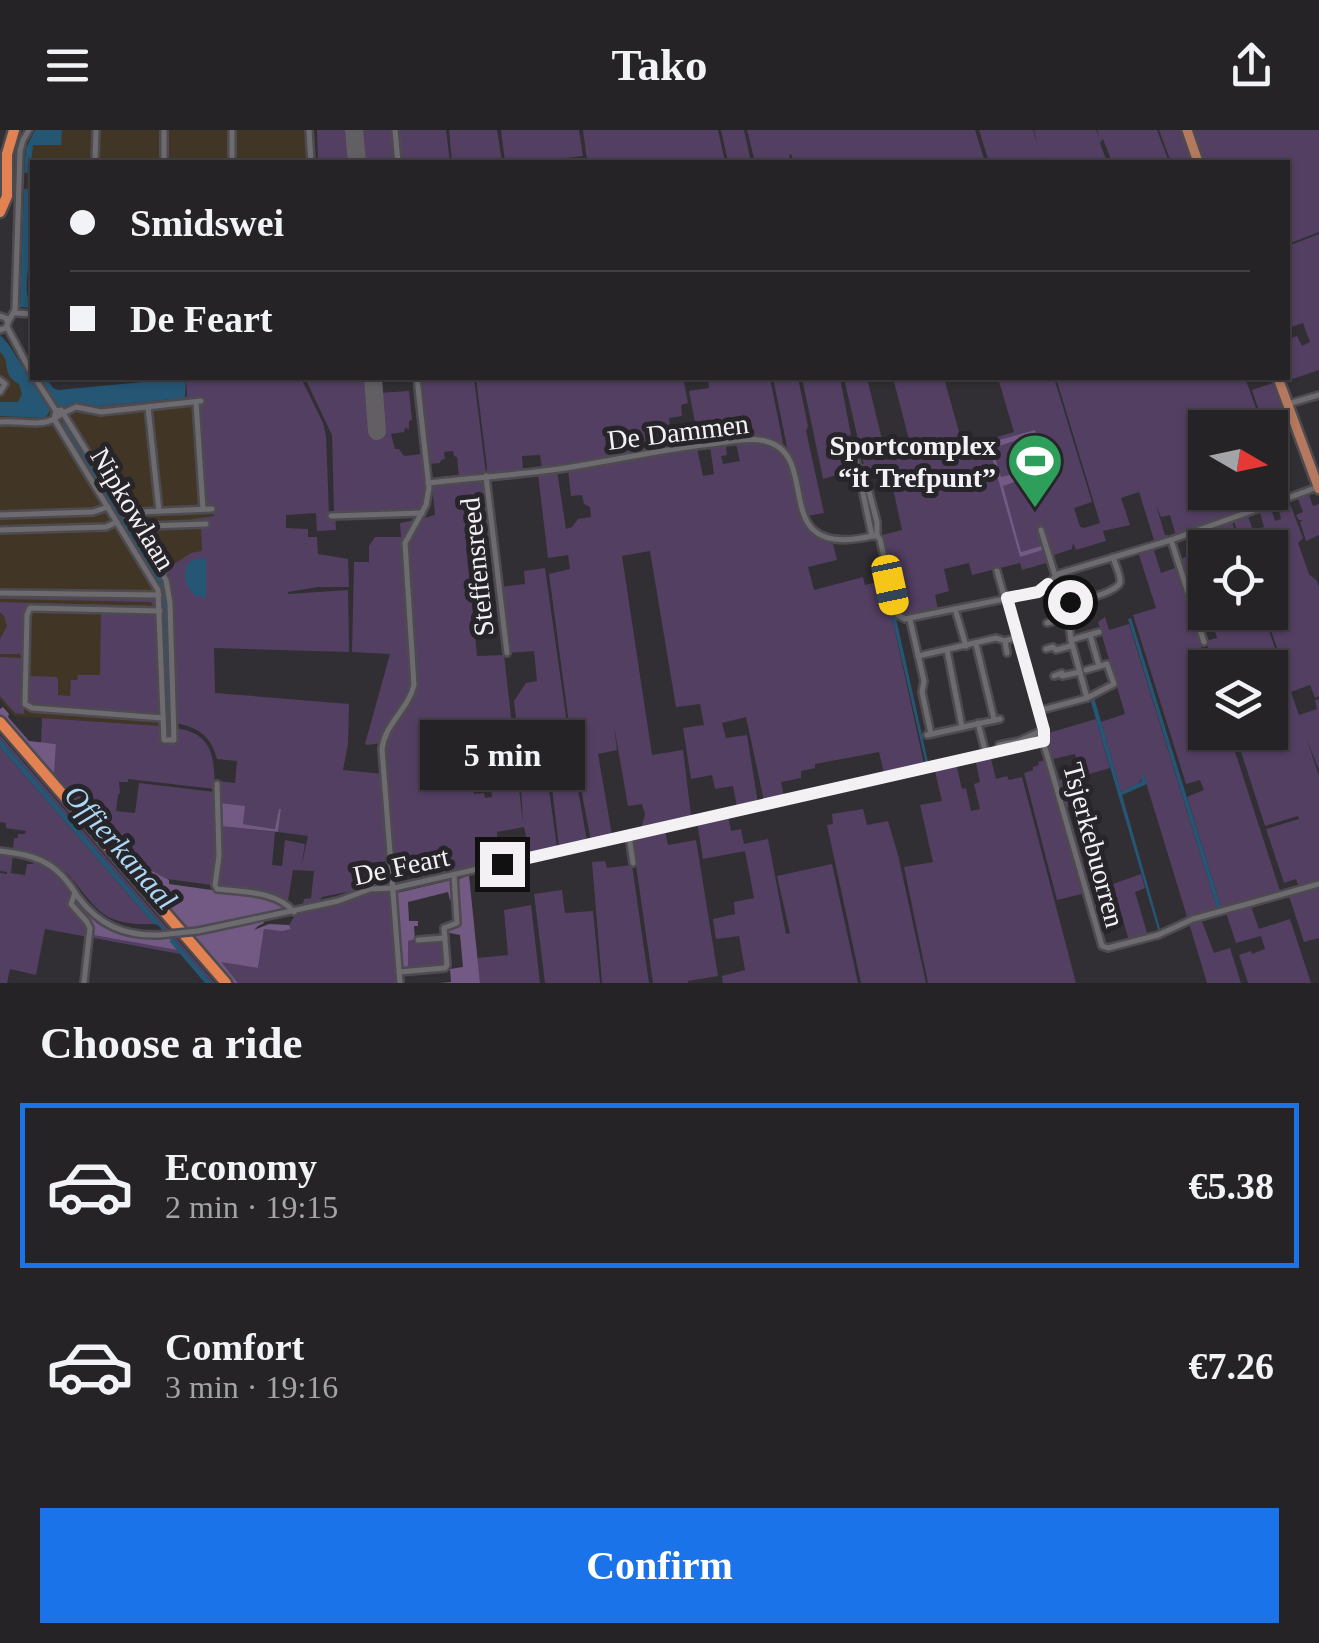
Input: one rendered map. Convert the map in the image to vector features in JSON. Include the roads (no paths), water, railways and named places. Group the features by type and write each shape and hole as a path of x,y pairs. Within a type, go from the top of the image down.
{"highway":[{"path":"0,212 7,196 7,154 14,130"},
{"path":"0,179 0,203"},
{"path":"0,722 222,983"},
{"path":"0,730 222,983"}],"main road":[{"path":"1186,130 1197,160"},
{"path":"1279,380 1319,488"}],"street":[{"path":"3,323 14,311 20,147 29,130"},
{"path":"96,130 96,160"},
{"path":"164,130 164,160"},
{"path":"232,130 232,160"},
{"path":"309,130 311,160"},
{"path":"395,130 398,160"},
{"path":"14,311 30,314"},
{"name":"Nipkowlaan","path":"3,323 30,369"},
{"path":"0,380 4,384 0,392"},
{"name":"Nipkowlaan","path":"37,380 136,531 168,588 174,740 164,740 160,596 156,584 108,507 58,414"},
{"path":"400,983 382,749 384,736 411,698 414,685 405,543 428,498 418,380"},
{"path":"1288,404 1319,395"},
{"path":"0,422 41,424 76,407 102,412 198,402 203,509"},
{"path":"148,407 158,511"},
{"name":"De Dammen","path":"428,482 758,440 774,444 788,456 803,512 819,534 844,542 875,536"},
{"path":"854,456 875,536 881,541 897,612 909,619 1038,592 1055,575 1171,540 1319,488"},
{"path":"863,470 874,512 875,536"},
{"name":"Steffensreed","path":"486,476 507,653"},
{"path":"0,515 93,512 108,507"},
{"path":"126,516 134,512 212,509"},
{"path":"331,516 422,513"},
{"name":"Nipkowlaan","path":"118,521 126,516"},
{"path":"0,530 106,527 118,521"},
{"path":"136,531 149,526 206,524"},
{"path":"1042,530 1055,575"},
{"path":"1171,540 1204,642"},
{"path":"1048,584 1066,601 1074,602 1113,591 1120,583 1114,558"},
{"name":"Tsjerkebuorren","path":"997,570 1104,947 1319,884"},
{"path":"0,593 160,596"},
{"path":"1066,601 1071,643 1083,671 1087,698"},
{"path":"160,611 30,608 25,704 32,708 163,718"},
{"path":"956,609 966,646"},
{"path":"1047,622 1068,618"},
{"path":"909,619 924,681 922,692 929,734 998,719 976,644"},
{"path":"1046,648 1056,650 1099,632"},
{"path":"1090,635 1099,666"},
{"path":"918,656 996,638 1005,641 1018,637"},
{"path":"1005,641 1007,652"},
{"path":"947,650 962,727"},
{"path":"1038,711 1087,698 1114,684 1109,665 1054,676"},
{"path":"978,723 986,754"},
{"path":"999,745 1044,730"},
{"name":"De Feart","path":"0,851 34,857 48,864 63,876 96,918 110,927 138,935 198,932 338,901 370,889 454,875 1044,741"},
{"path":"217,784 217,889 276,898 294,912"},
{"path":"628,836 633,863"},
{"path":"400,972 447,965 446,926 457,923 454,875"},
{"path":"76,893 71,904 90,928 84,983"},
{"path":"418,940 445,938"}],"water":[{"path":"35,130 62,130 61,145 33,145 30,173 24,173 26,148"},
{"path":"24,189 30,189 27,285 30,308 20,307"},
{"path":"0,335 50,411 45,418 0,416 0,402 18,402 22,394 0,352"},
{"path":"42,380 58,390 186,380 185,398 58,406"},
{"path":"65,421 164,584 168,600 170,736 166,735 161,590 60,424"},
{"path":"205,558 206,598 194,595 185,576 188,563"},
{"path":"884,564 928,762 951,759 882,776 884,772 924,764 925,760 880,565"},
{"path":"1131,618 1222,910 1217,908 1128,619"},
{"path":"1094,697 1121,792 1141,782 1143,773 1147,784 1122,795 1159,933 1090,699"},
{"path":"0,739 212,983 205,983 0,747"}],"place":[{"name":"Sportcomplex “it Trefpunt”","path":"1035,510"}],"water label":[{"name":"Offierkanaal","path":"121,847"}]}
